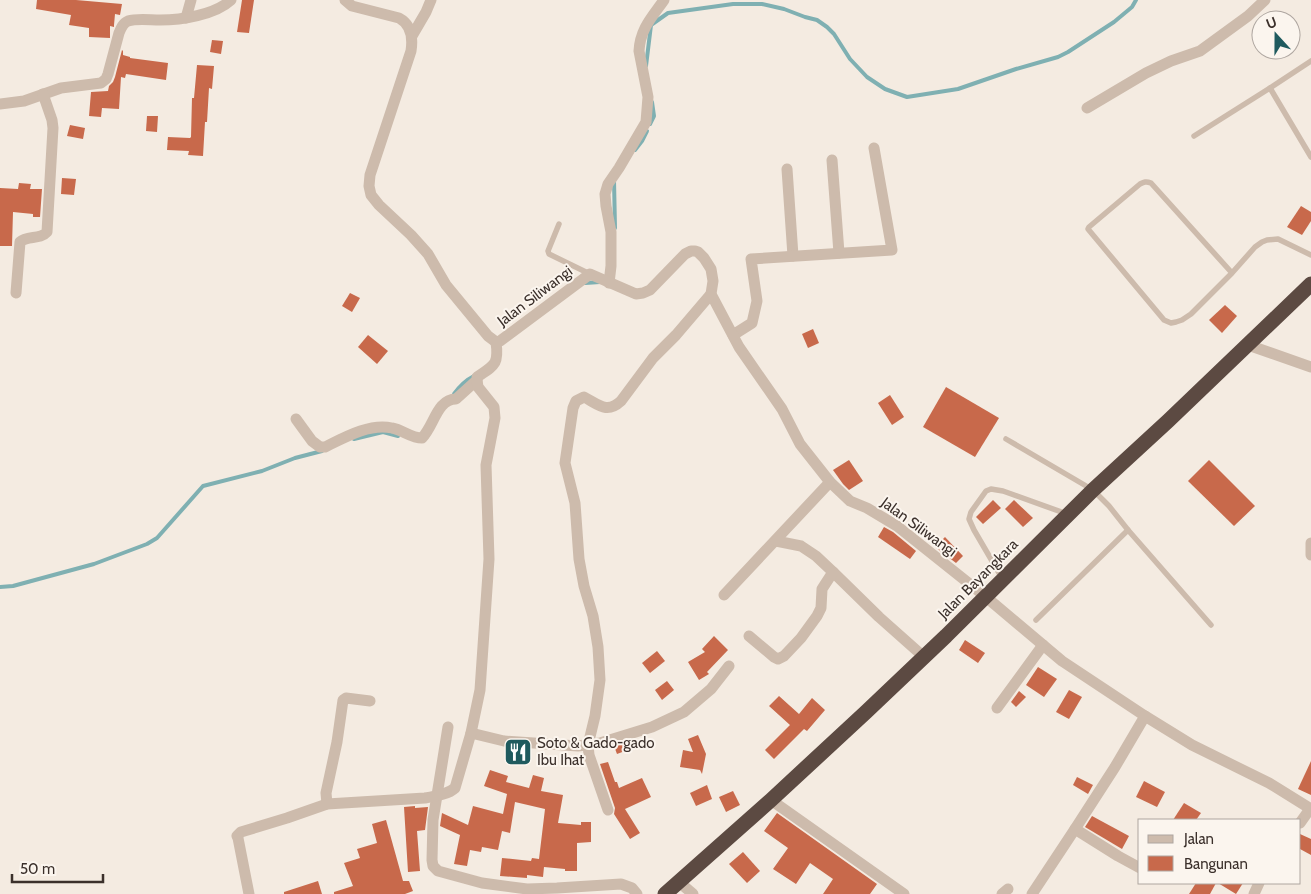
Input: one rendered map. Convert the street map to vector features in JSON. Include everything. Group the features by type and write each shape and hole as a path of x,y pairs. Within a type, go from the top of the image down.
{"highway":[{"name":"Jalan Bayangkara","path":"665,894 771,800 924,657 1093,490 1311,284"}],"street":[{"path":"186,18 191,0"},
{"path":"0,104 24,101 61,88 97,84 104,81 108,74 119,33 127,22 186,18 214,10 232,0"},
{"path":"345,0 352,6 399,18 407,24 412,36"},
{"name":"Jalan Siliwangi","path":"431,0 412,36 411,51 370,174 370,191 380,206 428,254 446,285 494,341 500,341 590,274 636,294 643,293 650,290 685,254 698,252 711,269 713,281 711,294 738,347 782,410 800,444 830,482 850,501 867,508 897,526 1062,661 1144,716 1192,745 1269,782 1311,809"},
{"path":"609,283 611,232 605,194 608,184 646,122 648,97 639,44 644,28 664,0"},
{"path":"1087,108 1146,73 1171,61 1200,51 1248,16 1266,0"},
{"path":"16,293 20,242 23,238 43,236 47,232 53,128 43,94"},
{"path":"733,335 752,323 757,301 751,259 892,250 874,148"},
{"path":"832,160 839,253"},
{"path":"787,169 794,256"},
{"path":"608,810 589,755 588,745 600,680 598,646 593,616 584,586 579,559 576,503 565,463 572,408 576,401 584,397 605,408 615,406 621,401 653,358 676,335 711,294"},
{"path":"296,419 312,441 320,447 325,447 354,433 382,427 393,428 421,438 449,401 456,399 478,377 492,367 498,354 494,341"},
{"path":"1248,345 1311,367"},
{"path":"249,894 238,838 239,834 327,804 436,796 455,788 471,733 480,690 489,568 486,464 495,418 494,407 478,387 477,380"},
{"path":"724,595 830,482"},
{"path":"776,541 802,546 816,556 879,617 924,657"},
{"path":"1311,543 1311,554"},
{"path":"749,636 775,658 778,659 784,656 817,616 821,608 822,589 833,572"},
{"path":"997,708 1043,645"},
{"path":"471,733 504,741 578,746 614,739 652,726 684,712 712,689 729,666"},
{"path":"327,804 326,793 337,742 343,700 346,698 370,701"},
{"path":"1032,894 1076,829 1144,716"},
{"path":"448,727 432,820 433,866 438,870 482,883 528,889 622,884 632,888 637,894"},
{"path":"771,800 904,894"},
{"path":"1301,822 1311,809"},
{"path":"1076,829 1138,867"},
{"path":"679,882 693,894"}],"lane":[{"path":"1194,136 1311,61"},
{"path":"1270,88 1311,157"},
{"path":"1232,273 1151,182 1140,184 1088,229 1164,320 1171,323 1182,320 1191,314 1232,273 1255,246 1267,240 1278,239 1311,255"},
{"path":"559,224 548,251 549,254 590,274"},
{"path":"1006,439 1093,490 1212,624"},
{"path":"1003,580 969,519 971,512 986,492 990,489 1004,491 1069,515"},
{"path":"1036,620 1128,530"}],"building":[{"path":"37,0 76,0 122,4 120,15 115,14 114,27 110,26 110,38 89,37 89,28 69,25 71,15 36,9"},
{"path":"242,0 254,0 249,33 237,32"},
{"path":"212,40 223,41 221,54 210,52"},
{"path":"122,50 123,55 130,58 168,63 166,80 126,74 125,78 121,77 119,109 102,108 101,117 89,116 91,92 108,91 115,77"},
{"path":"197,65 214,66 212,89 209,88 203,156 188,155 189,151 167,150 168,137 191,137 192,98 194,98"},
{"path":"147,116 158,116 157,132 146,131"},
{"path":"70,125 85,128 83,139 67,136"},
{"path":"62,178 76,179 74,195 61,194"},
{"path":"19,183 31,184 30,189 42,189 40,217 33,217 33,214 13,212 12,246 0,246 0,188 18,189"},
{"path":"1301,206 1311,212 1311,221 1302,235 1287,227"},
{"path":"350,293 360,298 352,312 342,306"},
{"path":"1225,305 1237,316 1222,333 1209,320"},
{"path":"813,329 819,343 808,348 802,334"},
{"path":"368,335 388,351 377,364 358,347"},
{"path":"946,387 999,418 975,457 923,427"},
{"path":"890,395 904,417 892,425 878,403"},
{"path":"849,460 863,481 849,490 833,470"},
{"path":"1209,460 1255,506 1234,526 1188,481"},
{"path":"993,500 1001,508 983,524 976,517"},
{"path":"1014,500 1033,518 1023,527 1005,509"},
{"path":"884,527 916,551 910,559 878,537"},
{"path":"945,537 963,556 956,563 935,547"},
{"path":"714,636 728,650 707,672 709,674 699,680 688,662 705,652 702,649"},
{"path":"965,640 985,653 978,663 959,650"},
{"path":"657,651 665,661 650,673 642,663"},
{"path":"1038,667 1057,679 1044,697 1026,685"},
{"path":"667,681 674,690 662,700 655,690"},
{"path":"1069,690 1082,697 1069,719 1056,712"},
{"path":"1019,691 1026,697 1016,707 1011,702"},
{"path":"779,696 799,714 812,698 825,710 807,731 804,729 774,759 765,750 790,725 769,706"},
{"path":"698,735 706,754 702,774 700,770 680,767 683,750 693,752 688,739"},
{"path":"636,740 638,746 617,754 614,746"},
{"path":"1311,761 1311,795 1298,789"},
{"path":"608,762 619,788 642,778 651,797 625,809 640,833 630,839 614,814 615,808 600,764"},
{"path":"490,770 508,776 506,782 529,788 533,775 544,778 541,791 563,795 558,823 581,825 581,822 591,822 591,842 577,843 577,871 544,867 543,877 527,875 527,878 500,876 502,858 531,861 532,858 539,859 545,809 515,802 510,833 502,831 498,850 482,847 481,852 470,850 467,866 454,864 460,835 440,826 442,813 468,825 473,806 503,814 507,794 484,786"},
{"path":"1077,777 1093,785 1088,794 1073,785"},
{"path":"1144,781 1165,792 1157,807 1136,797"},
{"path":"707,785 712,799 696,806 690,793"},
{"path":"733,791 740,805 726,812 719,797"},
{"path":"1184,803 1201,813 1197,819 1174,819"},
{"path":"415,806 415,808 428,807 425,830 417,831 420,871 408,872 404,807"},
{"path":"777,813 877,884 870,894 823,894 833,879 810,863 796,884 773,869 788,848 764,831"},
{"path":"1092,816 1129,836 1122,849 1085,827"},
{"path":"386,820 403,881 409,881 413,891 405,894 334,894 334,892 353,886 344,863 360,858 357,849 377,843 372,824"},
{"path":"1301,834 1311,839 1311,855 1301,850"},
{"path":"743,852 760,871 747,883 729,864"},
{"path":"318,881 322,894 284,894 284,892"},
{"path":"1195,884 1215,884 1210,894 1189,894"},
{"path":"1220,884 1242,884 1236,894"}],"waterway":[{"path":"646,66 651,25 668,13 733,4 762,4 817,20 834,34 850,59 867,77 885,89 907,97 958,89 1058,57 1114,22 1132,7 1136,0"},
{"path":"650,124 654,116 652,102"},
{"path":"635,150 647,131"},
{"path":"614,180 615,228"},
{"path":"585,283 600,282"},
{"path":"454,394 474,376"},
{"path":"354,439 383,432 398,436"},
{"path":"0,587 13,586 94,564 147,544 157,538 203,486 262,471 295,458 322,451"}],"place":[{"name":"Soto & Gado-gado Ibu Ihat","path":"518,752"}]}
